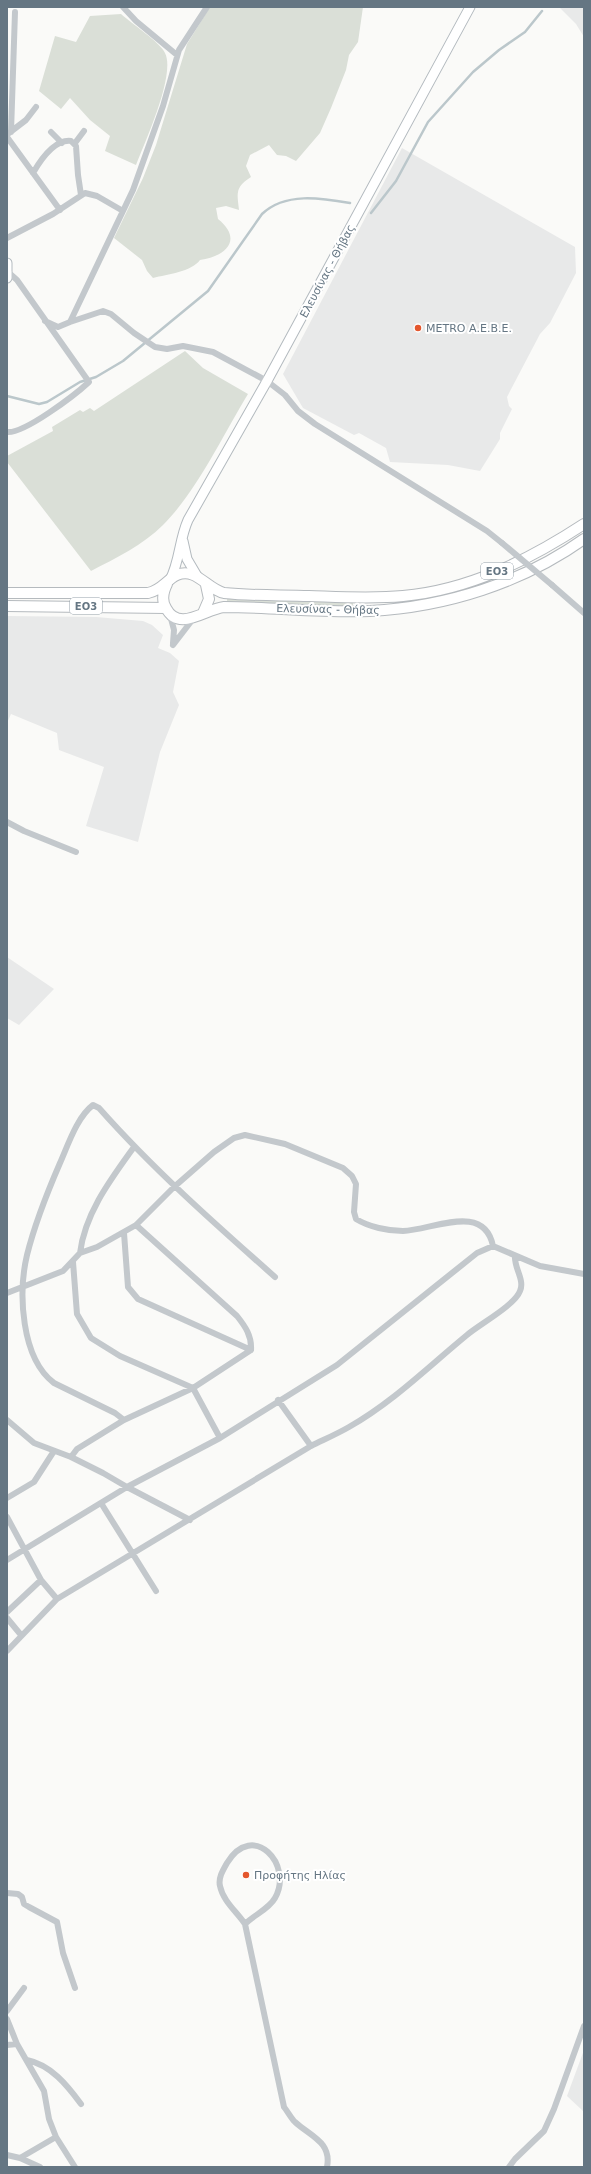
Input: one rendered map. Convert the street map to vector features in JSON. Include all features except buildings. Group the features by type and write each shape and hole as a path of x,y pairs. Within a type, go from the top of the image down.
{"main road":[{"name":"Ελευσίνας - Θήβας","path":"197,576 206,585 216,591 231,594 369,597 415,595 443,590 487,576 539,552 584,524"},
{"name":"Ελευσίνας - Θήβας","path":"192,619 217,608 229,607 369,611 431,603 474,592 508,581 545,563 584,539"},
{"name":"ΕΟ3","path":"7,593 148,594 155,592 169,582 186,573 197,576"},
{"path":"168,610 163,596 169,582"},
{"path":"203,613 209,599 206,585"},
{"name":"ΕΟ3","path":"7,606 168,610 180,619 192,619"}],"street":[{"path":"123,7 136,22 177,55"},
{"path":"70,322 133,190 157,125 177,55 184,39 207,7"},
{"name":"Ελευσίνας - Θήβας","path":"169,582 176,567 182,534 192,513 267,381 470,7"},
{"path":"15,12 10,49 8,134 33,173 60,210"},
{"path":"8,134 26,120 36,106"},
{"path":"81,195 75,143 84,131"},
{"path":"51,132 62,143"},
{"path":"33,173 48,152 67,140 75,143"},
{"path":"7,238 60,210 81,195 90,193 123,211"},
{"path":"7,271 17,280 89,382 48,413 14,433 7,432"},
{"path":"45,321 58,327 97,312 107,312 155,346 166,349 183,346 213,352 267,381 285,395 298,411 315,424 487,531 584,613"},
{"path":"182,534 187,559 197,576"},
{"path":"168,610 174,630 173,645 192,619"},
{"path":"7,822 24,831 76,852"},
{"path":"124,1420 115,1413 54,1383 39,1369 31,1352 25,1324 23,1286 26,1256 43,1201 66,1148 86,1111 93,1106 99,1108 134,1147 174,1187 275,1278"},
{"path":"7,1294 23,1286 62,1271 73,1262 80,1253 136,1226 174,1187 214,1152 234,1138 245,1135 260,1137 285,1144 342,1168 352,1176 356,1184 354,1212 356,1219 363,1223 403,1231 464,1221 478,1224 486,1230 491,1237 493,1246"},
{"path":"80,1253 82,1238 92,1212 109,1183 134,1147"},
{"path":"136,1226 237,1316 248,1330 252,1342 252,1350"},
{"path":"124,1233 128,1287 131,1294 138,1299 252,1350"},
{"path":"7,1560 127,1488 220,1438 278,1400 337,1365 477,1253 493,1246 540,1266 584,1274"},
{"path":"7,1650 57,1599 311,1446 349,1427 391,1399 467,1335 494,1314 510,1305 521,1290 522,1282 514,1264 515,1256"},
{"path":"73,1262 77,1314 91,1338 120,1356 193,1388 220,1438"},
{"path":"71,1457 77,1449 124,1420 193,1388 252,1350"},
{"path":"278,1400 311,1446"},
{"path":"7,1420 34,1443 71,1457 190,1520"},
{"path":"7,1498 34,1482 54,1451"},
{"path":"101,1503 156,1591"},
{"path":"7,1518 41,1580 57,1599"},
{"path":"7,1612 41,1580"},
{"path":"7,1618 21,1635"},
{"path":"245,1924 255,1914 269,1906 274,1899 280,1885 281,1878 273,1858 253,1845 243,1845 232,1855 220,1880 223,1894 245,1924 284,2107 296,2123 322,2143 327,2152 327,2167"},
{"path":"7,1893 18,1894 22,1897 24,1904 57,1922 63,1953 75,1988"},
{"path":"7,2011 24,1988"},
{"path":"7,2019 17,2044 44,2092 49,2119 56,2137 75,2167"},
{"path":"509,2167 515,2159 544,2131 554,2109 584,2026"},
{"path":"7,2045 17,2044"},
{"path":"27,2060 37,2062 64,2081 81,2104"},
{"path":"20,2158 56,2137"},
{"path":"7,2155 20,2158 40,2167"}],"shaded area":[{"path":"210,7 363,7 358,42 349,55 346,70 320,133 296,161 286,156 277,155 269,145 250,155 246,166 251,177 242,184 238,191 239,210 226,206 216,208 218,219 226,226 230,233 228,246 218,255 200,260 185,270 153,278 147,271 142,260 114,238 143,178 156,145 187,44"},
{"path":"559,7 584,7 584,37 576,24"},
{"path":"121,14 158,44 165,53 167,63 163,92 136,165 105,151 110,136 90,120 70,98 61,109 39,91 55,36 76,42 90,16"},
{"path":"402,148 575,247 576,273 550,323 540,334 507,397 509,406 512,409 500,433 500,439 480,471 448,465 390,462 386,448 359,433 354,435 303,408 283,374"},
{"path":"185,351 203,368 248,394 209,462 187,496 163,525 147,539 129,551 91,571 7,462 7,456 53,431 52,427 80,410 83,412 90,408 94,411"},
{"path":"227,598 353,601 353,607 227,602"},
{"path":"8,616 96,617 143,621 152,625 163,635 158,648 170,653 179,661 173,692 179,705 160,752 138,842 86,826 104,767 59,750 57,733 11,714 7,723"},
{"path":"7,957 54,989 19,1025 7,1018"},
{"path":"584,2050 584,2112 567,2096"}],"waterway":[{"path":"371,213 396,181 428,122 473,72 499,50 525,32 542,11"},
{"path":"7,396 39,404 47,402 80,382 96,377 123,361 208,291 262,214 271,207 281,202 304,198 350,203"}],"place":[{"name":"METRO Α.Ε.Β.Ε.","path":"418,328"},
{"name":"Προφήτης Ηλίας","path":"246,1875"}]}
